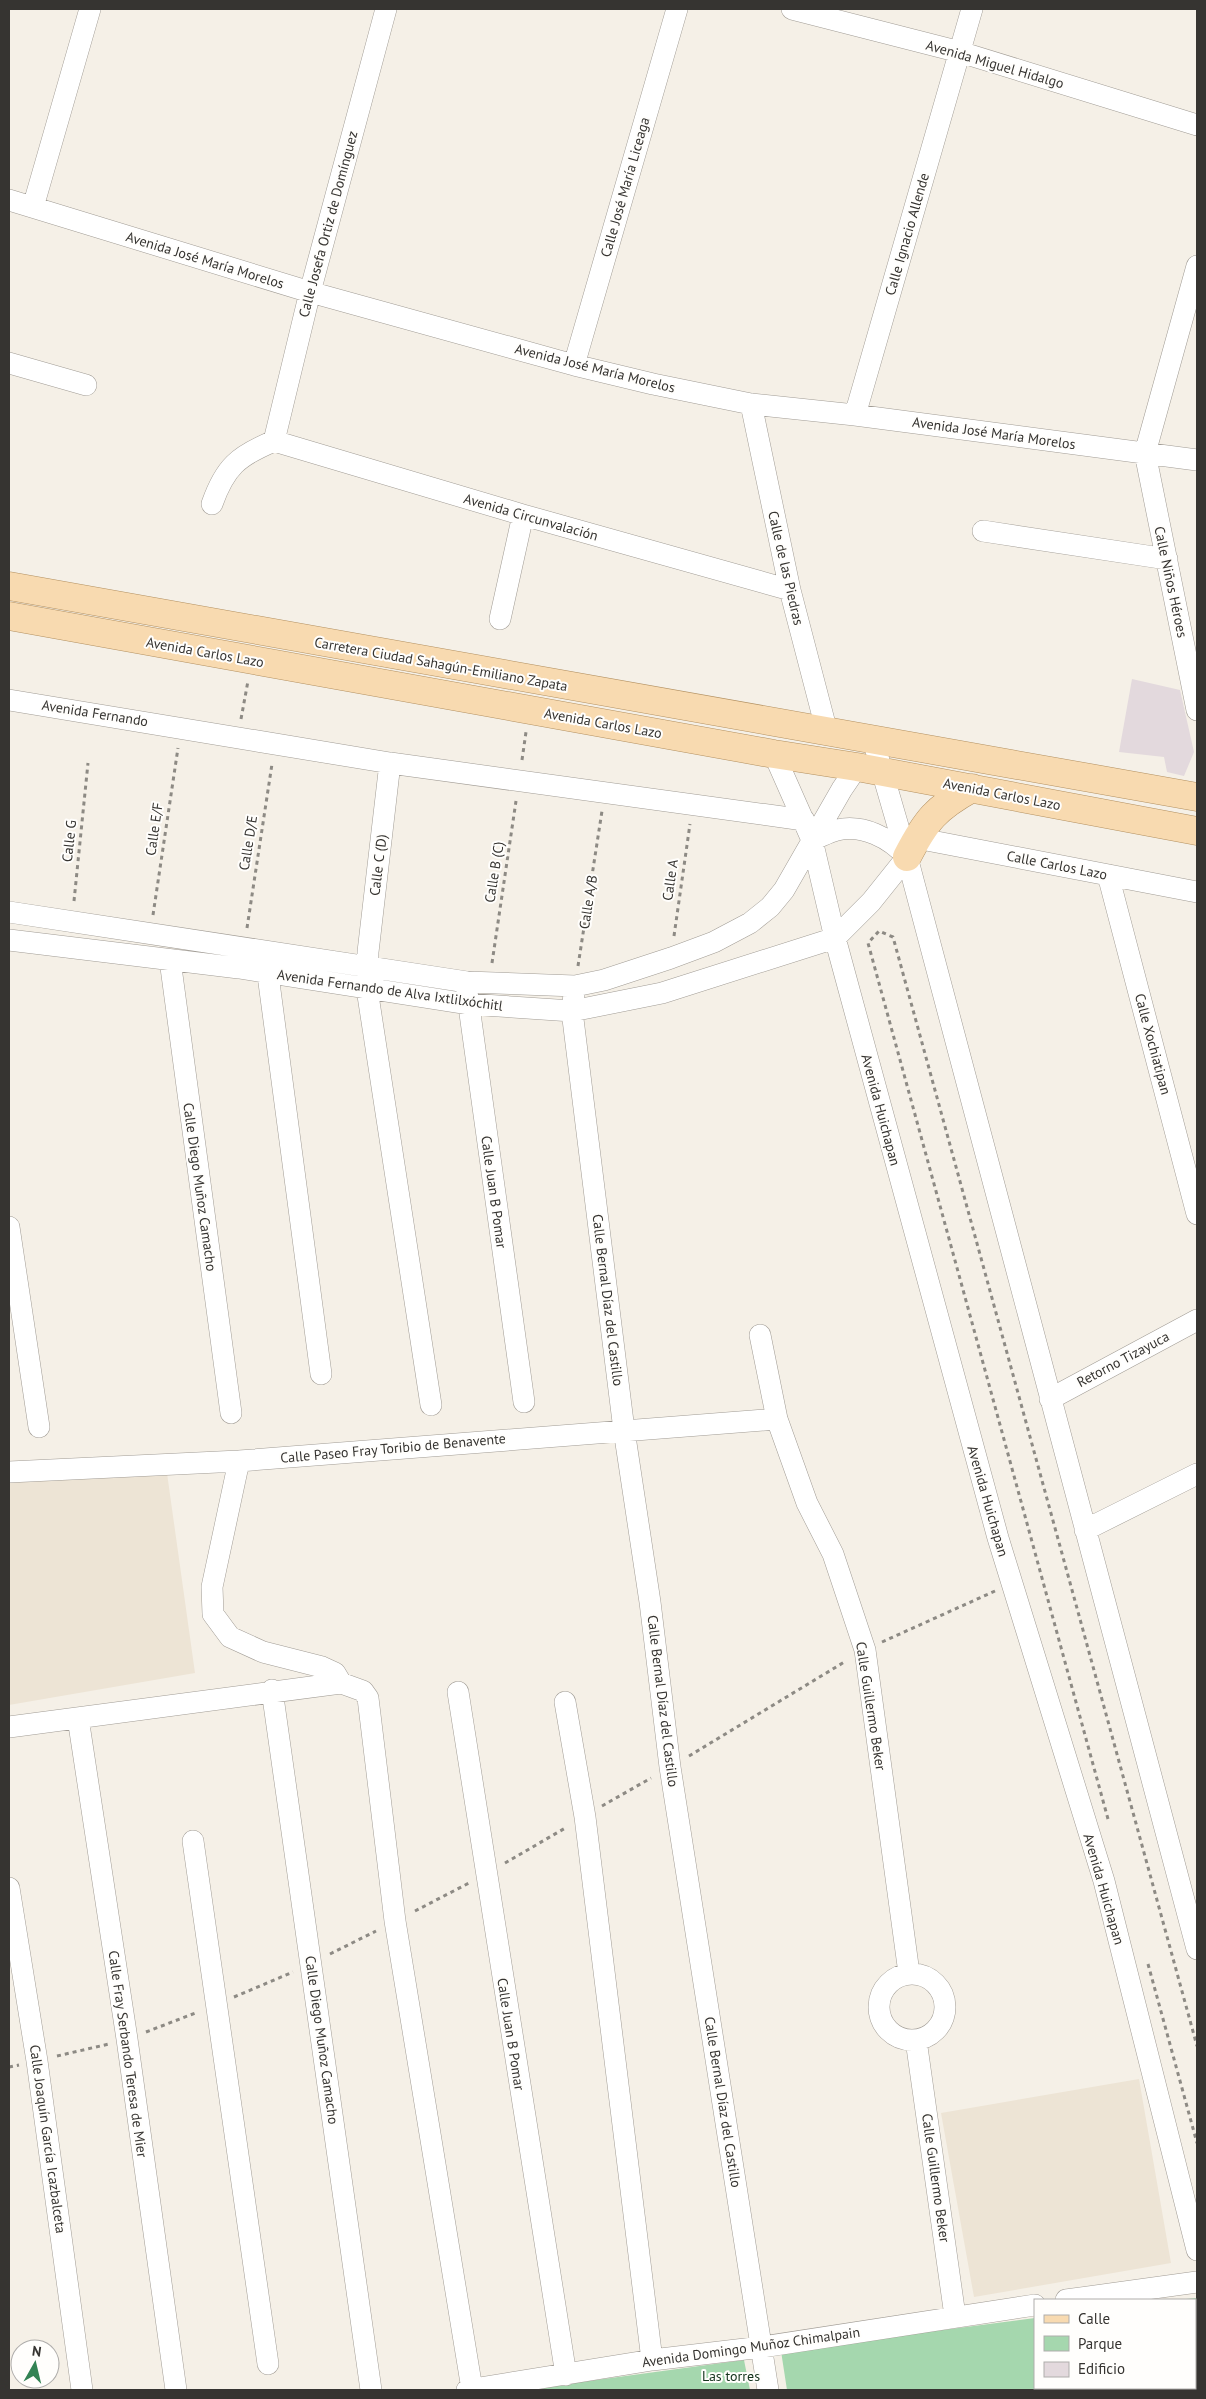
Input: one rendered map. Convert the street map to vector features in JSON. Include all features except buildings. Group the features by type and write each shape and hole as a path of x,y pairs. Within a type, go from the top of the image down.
{"main road":[{"name":"Carretera Ciudad Sahagún-Emiliano Zapata","path":"9,586 827,732 876,764"},
{"name":"Avenida Carlos Lazo","path":"9,616 778,762 876,764 972,788 1197,831"},
{"name":"Avenida Carlos Lazo","path":"876,764 910,746 1197,797"},
{"path":"907,840 945,803 972,788"}],"street":[{"path":"33,207 90,9"},
{"name":"Calle Josefa Ortiz de Domínguez","path":"274,441 310,292 386,9"},
{"name":"Calle José María Liceaga","path":"574,365 677,9"},
{"name":"Avenida Miguel Hidalgo","path":"792,9 960,52 1197,125"},
{"name":"Calle Ignacio Allende","path":"855,415 972,9"},
{"name":"Avenida José María Morelos","path":"9,200 310,292 574,365 653,384 751,404 855,415 1197,460"},
{"path":"1145,453 1197,266"},
{"path":"9,363 86,385"},
{"name":"Calle de las Piedras","path":"751,404 790,590 827,732"},
{"path":"212,504 227,471 254,449 274,441"},
{"name":"Avenida Circunvalación","path":"274,441 523,515 790,590"},
{"name":"Calle Niños Héroes","path":"1145,453 1197,710"},
{"path":"500,619 523,515"},
{"path":"983,531 1167,559"},
{"name":"Avenida Fernando","path":"9,700 390,763 692,806 801,814"},
{"name":"Avenida Huichapan","path":"778,762 812,840 835,938 948,1360 1012,1584 1104,1882 1197,2250"},
{"name":"Calle C (D)","path":"367,989 367,966 390,763"},
{"path":"876,764 907,840 1050,1399 1197,1948"},
{"name":"Avenida Fernando de Alva Ixtlilxóchitl","path":"9,912 467,982 575,986 604,980 671,958 714,942 750,923 770,907 784,890 812,840 876,764"},
{"path":"812,840 838,830 859,829 879,835 896,846 907,840"},
{"name":"Avenida Fernando de Alva Ixtlilxóchitl","path":"9,940 268,973 468,1004 572,1010 662,993 835,938 871,902 907,840"},
{"name":"Calle Carlos Lazo","path":"907,840 1197,892"},
{"name":"Calle Xochiatipan","path":"1108,875 1197,1214"},
{"path":"266,950 321,1374"},
{"name":"Calle Diego Muñoz Camacho","path":"170,960 231,1413"},
{"name":"Calle Juan B Pomar","path":"467,982 468,1004 524,1402"},
{"path":"572,1010 575,986"},
{"path":"367,989 431,1405"},
{"name":"Calle Bernal Díaz del Castillo","path":"572,1010 624,1430 650,1602 670,1767 768,2390"},
{"path":"9,1227 39,1427"},
{"name":"Retorno Tizayuca","path":"1050,1399 1197,1320"},
{"name":"Calle Guillermo Beker","path":"760,1335 777,1419 807,1503 833,1554 865,1650 909,1973"},
{"name":"Calle Paseo Fray Toribio de Benavente","path":"9,1472 239,1460 777,1419"},
{"path":"239,1460 212,1587 214,1614 230,1637 263,1652 322,1667 335,1673 341,1683"},
{"path":"1085,1530 1197,1474"},
{"path":"9,1726 272,1690 341,1683 363,1690 368,1698 395,1921 469,2390"},
{"name":"Calle Diego Muñoz Camacho","path":"272,1690 312,1964 370,2390"},
{"name":"Calle Juan B Pomar","path":"458,1692 566,2375"},
{"path":"565,1702 585,1816 652,2360"},
{"name":"Calle Fray Serbando Teresa de Mier","path":"78,1718 127,2040 176,2390"},
{"path":"193,1841 268,2364"},
{"name":"Calle Joaquín García Icazbalceta","path":"9,1888 37,2061 82,2390"},
{"path":"909,1973 922,1974 934,1981 942,1990 946,2003 945,2016 939,2028 929,2036 916,2040 903,2039 891,2033 883,2023 879,2010 880,1997 886,1986 896,1977 909,1973"},
{"name":"Calle Guillermo Beker","path":"916,2040 955,2316"},
{"path":"1073,2299 1197,2282"},
{"name":"Avenida Domingo Muñoz Chimalpain","path":"469,2390 652,2360 762,2347 1034,2304"}],"path":[{"path":"243,712 246,696"},
{"name":"Calle E/F","path":"150,934 181,727"},
{"name":"Calle B (C)","path":"488,984 525,741"},
{"name":"Calle D/E","path":"243,947 276,744"},
{"name":"Calle G","path":"72,922 88,762"},
{"name":"Calle A/B","path":"575,986 604,793"},
{"name":"Calle A","path":"671,958 692,806"},
{"path":"1110,1825 868,943 879,931 893,938 1197,2046"},
{"path":"9,2068 127,2040 312,1964 486,1875 865,1650 1012,1584"},
{"path":"1147,1960 1197,2143"}],"shaded area":[{"path":"166,1466 195,1673 9,1705 9,1472"},
{"path":"1139,2079 1171,2263 974,2297 941,2113"}],"green space":[{"name":"Las torres","path":"1196,2298 1197,2390 787,2390 781,2351 1034,2318 1034,2389 1196,2389 1196,2299 1186,2299"},
{"name":"Las torres","path":"744,2360 750,2390 522,2390"}]}
